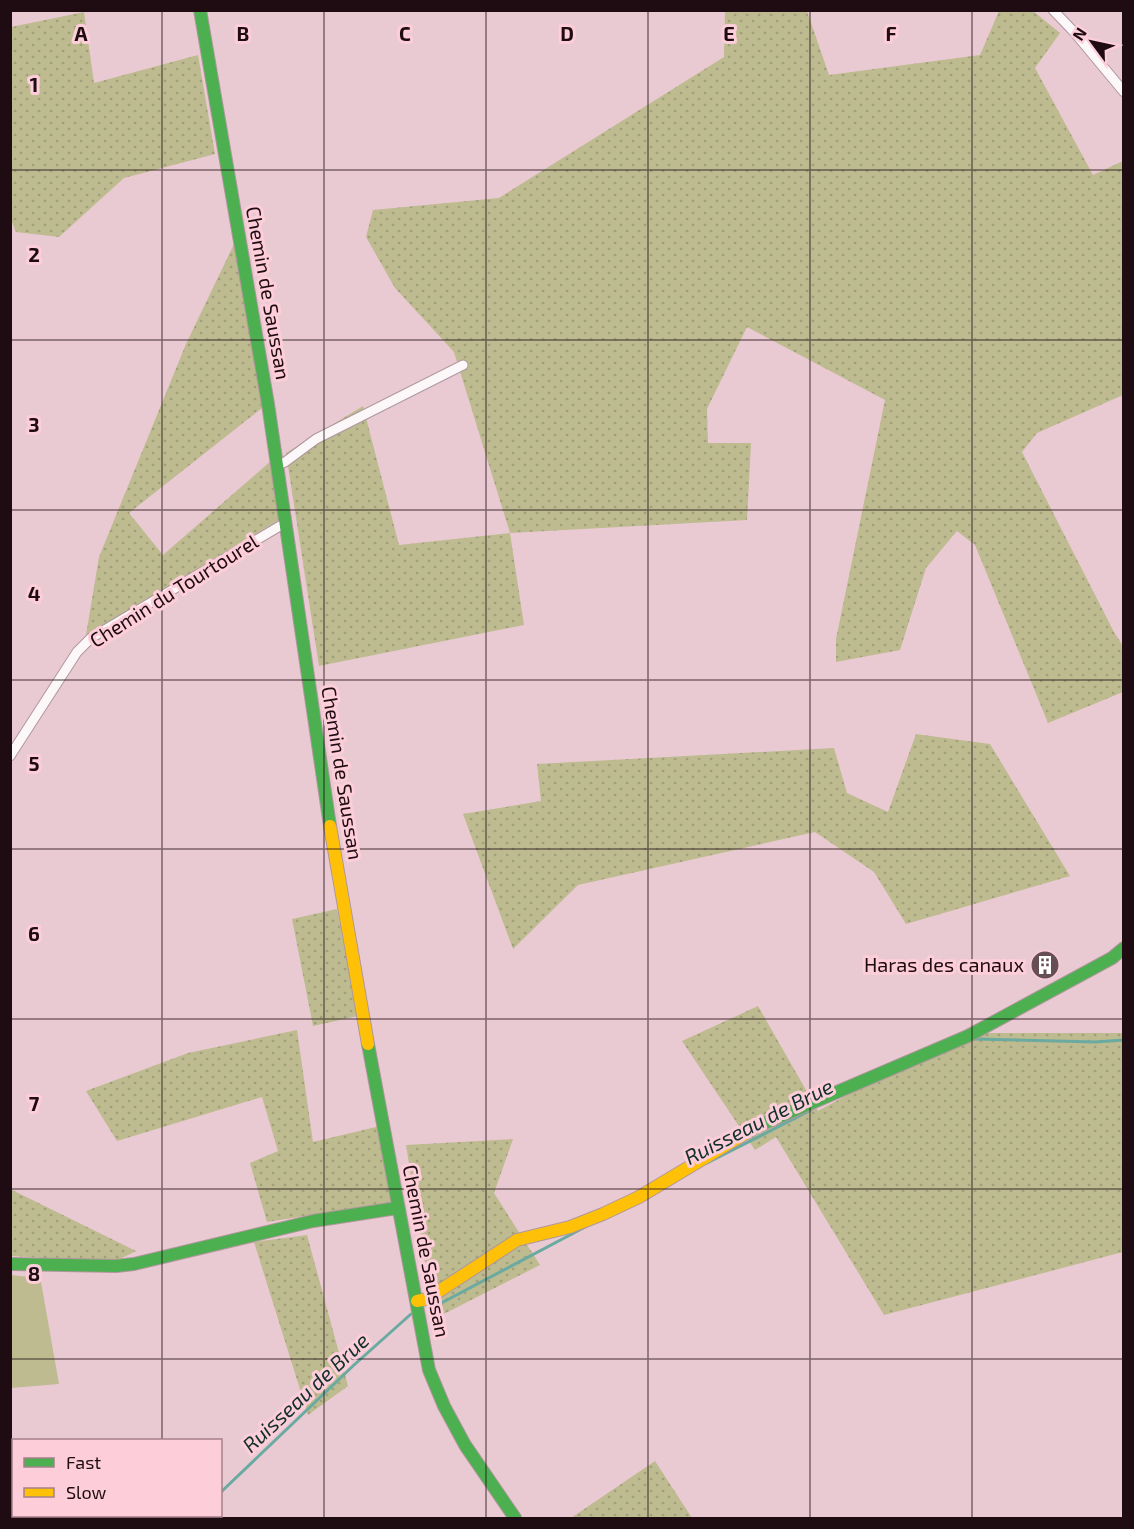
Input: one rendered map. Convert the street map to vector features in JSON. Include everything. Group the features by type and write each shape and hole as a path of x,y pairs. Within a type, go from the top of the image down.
{"street":[{"name":"Chemin de Saussan","path":"200,10 239,243 257,335 328,813 397,1208 429,1370 444,1406 465,1446 515,1518"},
{"path":"1053,10 1124,92"},
{"path":"276,466 316,439 463,366"},
{"name":"Chemin du Tourtourel","path":"10,756 77,652 91,638 285,523"},
{"path":"417,1301 427,1299 517,1240 570,1227 639,1197 712,1151 760,1125 968,1036 1112,958 1124,948"},
{"path":"10,1264 116,1266 134,1264 313,1221 397,1208"}],"shaded area":[{"path":"725,11 807,11 829,75 980,55 999,11 1033,11 1060,33 1035,68 1093,175 1123,161 1123,395 1037,433 1022,452 1123,646 1123,692 1048,723 975,545 957,531 926,568 900,650 836,662 836,639 885,400 747,327 707,409 708,443 751,443 747,520 510,533 454,352 395,288 366,237 373,210 499,198 724,57"},
{"path":"84,12 94,83 198,55 215,154 124,178 59,237 16,232 10,217 11,27"},
{"path":"234,244 262,408 129,513 163,555 272,460 279,520 86,635 99,557 186,344"},
{"path":"363,406 399,545 510,533 524,625 319,666 286,453"},
{"path":"916,734 990,744 1070,876 906,924 874,872 815,832 578,885 513,949 463,814 541,801 537,764 834,748 847,793 888,812"},
{"path":"337,909 358,1016 313,1026 292,919"},
{"path":"758,1006 818,1111 884,1075 982,1033 1123,1033 1123,1252 884,1315 776,1137 755,1150 682,1041"},
{"path":"297,1030 313,1142 380,1126 394,1202 267,1222 250,1163 278,1151 262,1097 117,1141 86,1091 188,1053"},
{"path":"513,1139 494,1193 540,1265 434,1319 406,1145"},
{"path":"10,1189 136,1251 114,1262 11,1256"},
{"path":"307,1235 348,1386 308,1415 254,1242"},
{"path":"11,1275 39,1278 41,1282 59,1384 11,1388"},
{"path":"655,1461 692,1518 571,1518"}],"waterway":[{"name":"Ruisseau de Brue","path":"974,1039 1095,1042 1124,1040"},
{"name":"Ruisseau de Brue","path":"707,1163 811,1110"},
{"name":"Ruisseau de Brue","path":"430,1309 587,1226"},
{"name":"Ruisseau de Brue","path":"222,1491 411,1314"},
{"name":"Ruisseau de Brue","path":"103,1518 114,1517"}],"traffic: fast":[{"path":"200,10 268,404 330,826"},
{"path":"746,1133 968,1036 1112,958 1124,948"},
{"path":"368,1044 429,1370 444,1406 465,1445 515,1518"},
{"path":"10,1264 116,1266 134,1264 313,1221 397,1208"}],"traffic: slow":[{"path":"330,826 368,1044"},
{"path":"417,1301 427,1299 517,1240 570,1227 603,1214 639,1197 746,1133"}],"place":[{"name":"Haras des canaux","path":"1045,965"}]}
